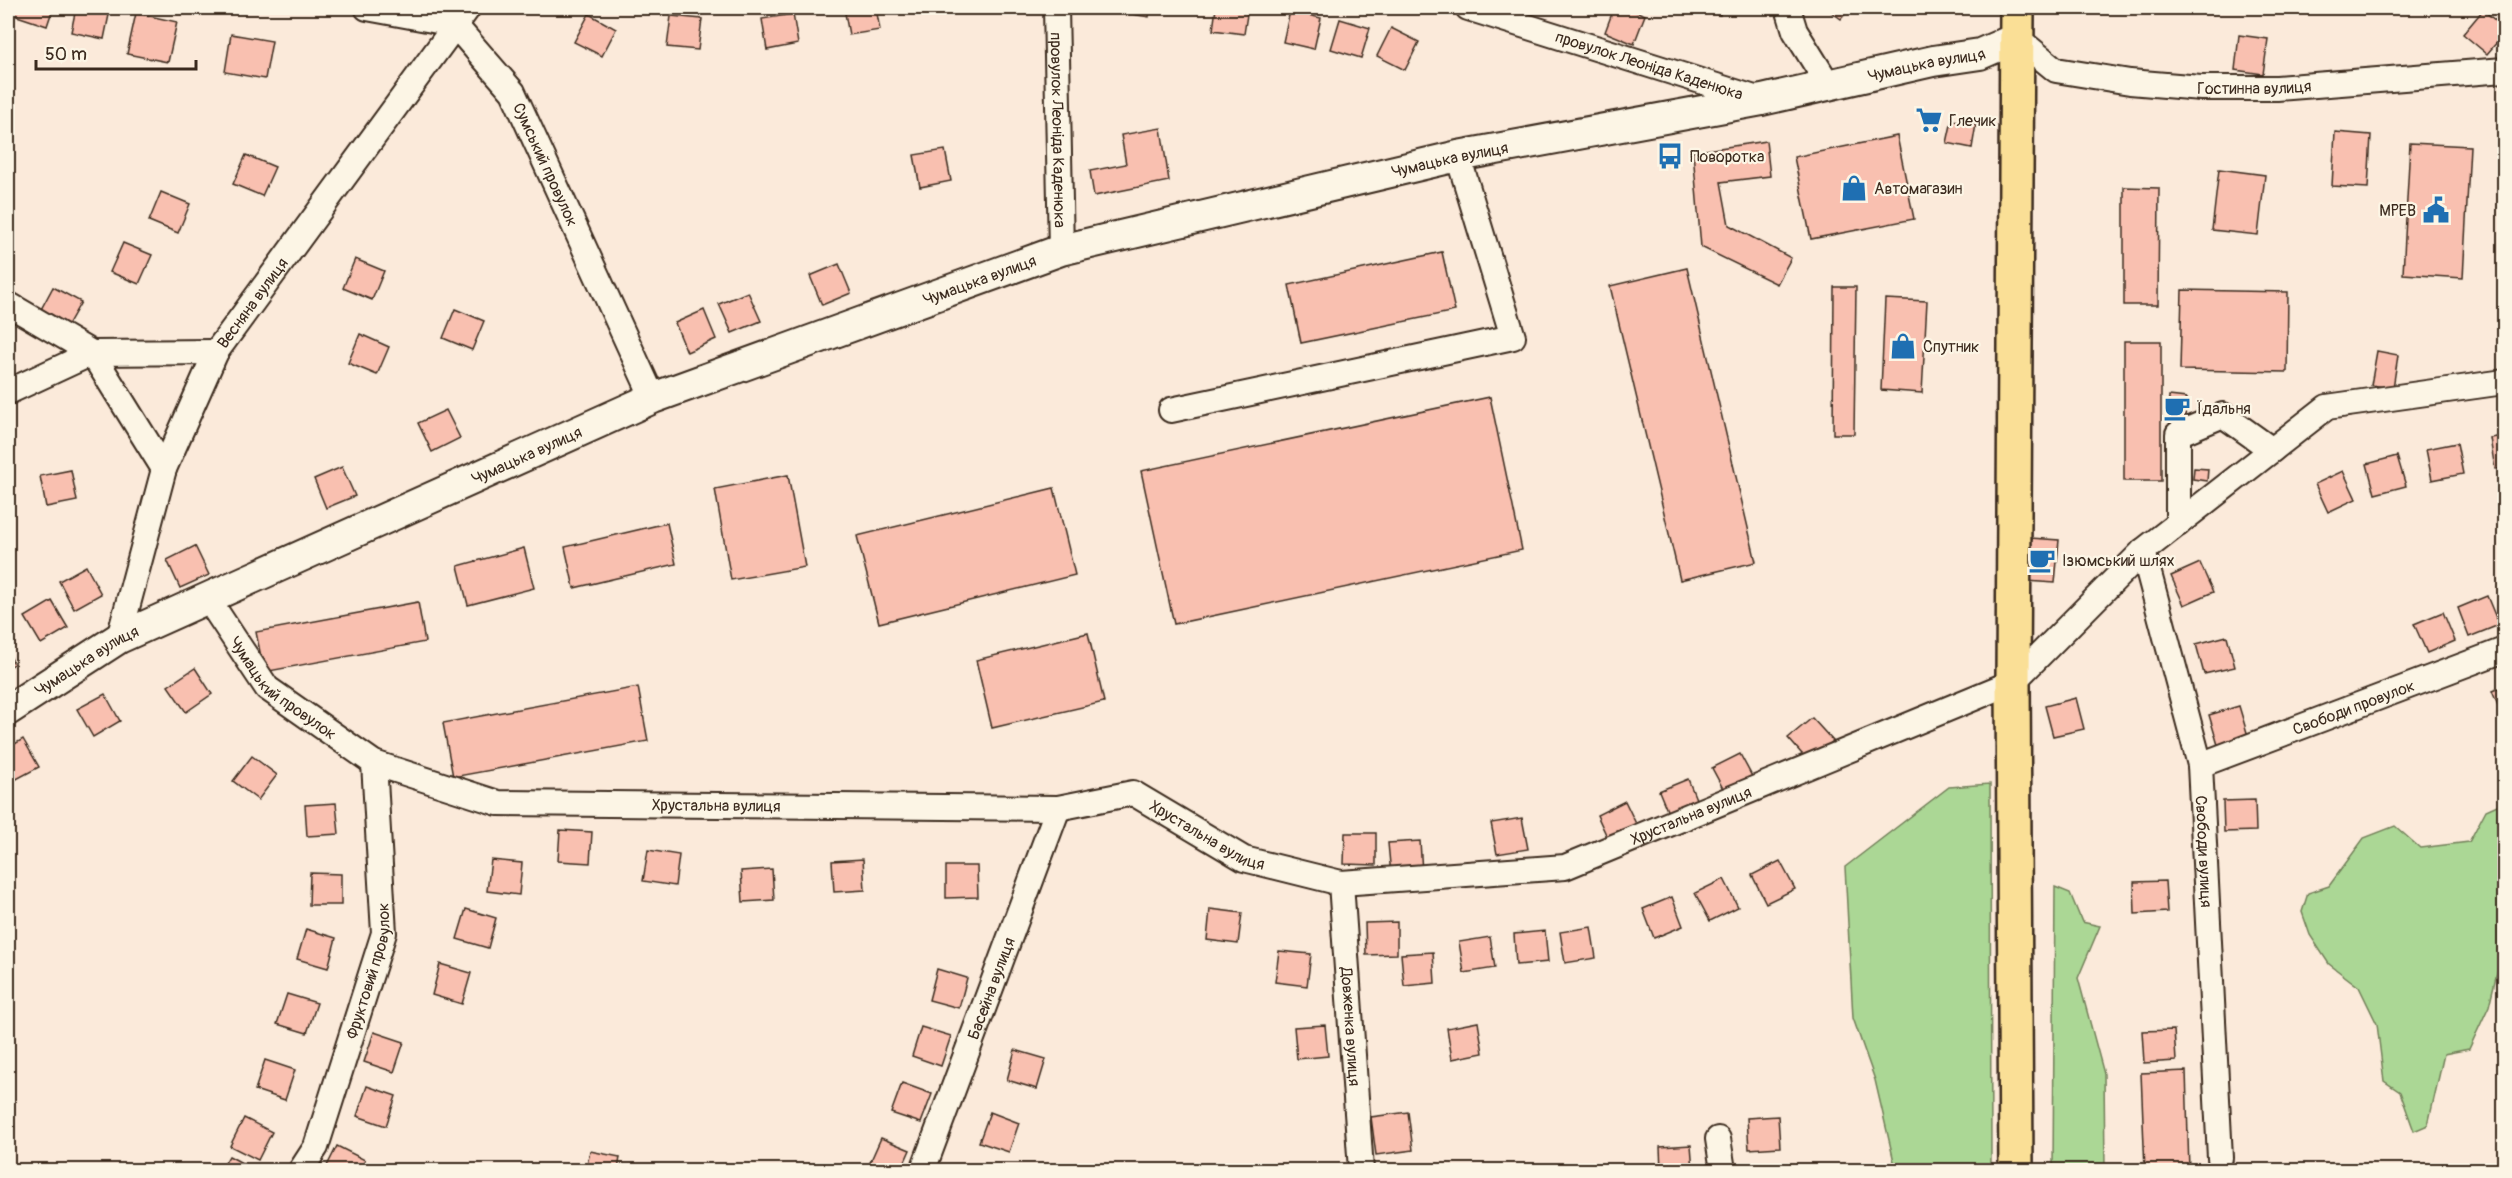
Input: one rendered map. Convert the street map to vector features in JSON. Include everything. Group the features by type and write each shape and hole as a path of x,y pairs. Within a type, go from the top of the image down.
{"highway":[{"path":"2016,1170 2013,682 2017,23"}],"street":[{"path":"368,8 461,16"},
{"name":"провулок Леоніда Каденюка","path":"1056,8 1061,250"},
{"name":"провулок Леоніда Каденюка","path":"1468,8 1762,100"},
{"path":"1788,8 1795,31 1828,84"},
{"name":"Весняна вулиця","path":"119,638 164,469 216,352 461,16"},
{"name":"Сумський провулок","path":"461,16 513,92 653,398"},
{"name":"Чумацька вулиця","path":"8,710 119,638 653,398 1061,250 1458,156 1762,100 1933,61 1980,54 2017,23"},
{"name":"Гостинна вулиця","path":"2017,23 2056,69 2130,82 2201,88 2277,88 2505,70"},
{"path":"1171,410 1513,338 1458,156"},
{"path":"8,304 92,353 164,469"},
{"path":"8,392 92,353 216,352"},
{"path":"2013,682 2143,551 2327,407 2505,382"},
{"path":"2178,524 2178,434 2223,415 2272,450"},
{"name":"Свободи вулиця","path":"2143,551 2200,765 2220,1158"},
{"name":"Чумацький провулок","path":"208,599 267,687 374,763"},
{"name":"Свободи провулок","path":"2200,765 2505,650"},
{"name":"Хрустальна вулиця","path":"374,763 498,803 1058,808 1133,793 1244,859 1341,882 1565,867 2013,682"},
{"name":"Фруктовий провулок","path":"301,1170 316,1146 384,933 374,763"},
{"name":"Басейна вулиця","path":"923,1170 1058,808"},
{"name":"Довженка вулиця","path":"1341,882 1361,1170"},
{"path":"1718,1139 1723,1170"}],"green space":[{"path":"1990,784 1991,1170 1896,1170 1875,1080 1853,1018 1845,867 1949,787"},
{"path":"2504,802 2504,943 2489,1006 2469,1049 2444,1054 2428,1125 2414,1131 2400,1092 2384,1081 2377,1024 2359,987 2329,964 2310,935 2302,912 2308,893 2329,886 2364,838 2395,826 2420,848 2469,842 2486,810"},
{"path":"2055,887 2070,893 2082,922 2100,926 2078,978 2104,1074 2105,1170 2053,1170"}],"building":[{"path":"13,8 53,8 47,26 11,14"},
{"path":"76,8 110,10 104,39 71,32"},
{"path":"844,8 876,8 880,30 849,35"},
{"path":"932,8 965,8 935,16"},
{"path":"1119,8 1150,8 1149,17 1118,12"},
{"path":"1216,8 1248,8 1244,34 1213,30"},
{"path":"1614,8 1627,8 1645,15 1634,44 1605,32"},
{"path":"1689,8 1722,8 1720,15"},
{"path":"1826,8 1850,8 1841,19"},
{"path":"2089,8 2128,8 2127,10"},
{"path":"2483,10 2504,28 2504,34 2487,54 2463,34"},
{"path":"1290,11 1321,18 1314,49 1283,42"},
{"path":"136,13 177,22 168,62 127,54"},
{"path":"589,14 616,29 602,56 574,42"},
{"path":"793,14 798,44 767,50 762,19"},
{"path":"671,16 702,19 698,50 667,47"},
{"path":"1340,19 1370,28 1361,58 1331,49"},
{"path":"1391,28 1419,42 1405,70 1377,56"},
{"path":"231,34 272,41 265,79 225,72"},
{"path":"2239,35 2268,39 2263,74 2235,70"},
{"path":"1952,120 1976,124 1972,148 1947,143"},
{"path":"1161,128 1169,181 1094,196 1090,171 1126,164 1121,135"},
{"path":"2335,132 2371,135 2368,188 2332,186"},
{"name":"Автомагазин","path":"1897,136 1914,219 1811,239 1794,157"},
{"path":"1766,141 1770,176 1721,182 1729,225 1791,258 1777,284 1701,247 1693,152"},
{"name":"МРЕВ","path":"2410,143 2470,146 2463,278 2403,274"},
{"path":"945,150 951,181 920,187 914,155"},
{"path":"246,155 275,167 262,196 233,184"},
{"path":"2219,169 2265,175 2258,235 2212,230"},
{"path":"2124,187 2159,188 2158,305 2124,305"},
{"path":"161,192 190,204 178,233 149,221"},
{"path":"123,243 152,255 139,284 110,272"},
{"path":"1442,252 1455,311 1301,343 1289,285"},
{"path":"355,259 384,271 372,300 343,288"},
{"path":"839,264 851,293 822,305 810,276"},
{"path":"1687,268 1756,562 1680,580 1610,286"},
{"path":"53,287 81,302 65,330 38,315"},
{"path":"1834,287 1856,287 1854,434 1833,434"},
{"path":"2182,290 2288,292 2287,372 2180,370"},
{"path":"748,292 761,321 732,333 719,304"},
{"name":"Спутник","path":"1885,299 1927,301 1922,393 1881,390"},
{"path":"455,309 484,321 472,350 443,338"},
{"path":"704,310 716,339 687,352 675,323"},
{"path":"360,334 389,347 377,375 348,363"},
{"path":"2124,341 2161,341 2161,481 2124,481"},
{"path":"2377,351 2398,355 2393,388 2371,385"},
{"name":"Їдальня","path":"2169,396 2186,398 2185,421 2168,419"},
{"path":"1490,397 1522,550 1174,624 1141,471"},
{"path":"446,410 460,438 432,452 418,423"},
{"path":"2504,436 2504,468 2495,469 2490,438"},
{"path":"2457,443 2463,474 2432,480 2426,449"},
{"path":"2397,456 2406,486 2375,494 2367,464"},
{"path":"342,467 355,496 326,508 314,479"},
{"path":"2194,468 2208,469 2207,481 2193,479"},
{"path":"71,470 77,501 46,507 40,476"},
{"path":"2343,471 2356,499 2328,512 2315,484"},
{"path":"788,475 805,567 731,580 715,489"},
{"path":"1054,488 1075,575 879,623 857,536"},
{"path":"667,523 676,564 574,588 565,547"},
{"name":"Ізюмський шлях","path":"2030,538 2059,540 2055,583 2026,581"},
{"path":"195,546 209,575 180,588 167,560"},
{"path":"524,548 534,588 468,605 458,566"},
{"path":"2200,563 2213,592 2184,605 2171,576"},
{"path":"86,566 101,594 74,609 59,581"},
{"path":"2487,596 2499,625 2469,637 2458,608"},
{"path":"52,601 68,628 41,644 25,617"},
{"path":"418,602 425,642 264,672 256,632"},
{"path":"2443,612 2455,641 2427,653 2414,624"},
{"path":"1088,633 1104,702 992,728 976,660"},
{"path":"2227,636 2235,667 2204,674 2196,644"},
{"path":"8,652 14,664 8,668"},
{"path":"195,668 212,694 186,712 168,686"},
{"path":"2504,686 2504,720 2492,691"},
{"path":"638,687 648,741 453,777 443,723"},
{"path":"105,694 120,721 93,737 77,709"},
{"path":"2076,698 2084,729 2053,736 2045,706"},
{"path":"2239,706 2248,736 2218,745 2209,715"},
{"path":"1812,718 1833,741 1809,762 1788,738"},
{"path":"23,739 39,767 11,782 8,776 8,748"},
{"path":"1740,754 1755,782 1727,796 1712,768"},
{"path":"252,756 277,775 258,800 233,781"},
{"path":"1688,779 1700,809 1671,820 1659,791"},
{"path":"2255,800 2256,831 2224,832 2223,801"},
{"path":"1625,801 1639,830 1610,843 1597,815"},
{"path":"336,803 339,834 307,836 305,805"},
{"path":"1522,818 1528,849 1497,854 1491,823"},
{"path":"560,830 592,832 590,863 558,861"},
{"path":"1345,833 1376,833 1376,865 1344,864"},
{"path":"1420,841 1422,872 1391,875 1388,843"},
{"path":"648,850 679,855 675,886 643,881"},
{"path":"863,859 865,890 834,892 832,861"},
{"path":"491,860 522,863 519,895 487,891"},
{"path":"1780,861 1795,889 1766,903 1752,875"},
{"path":"946,866 977,866 978,897 946,898"},
{"path":"772,869 774,900 743,902 741,871"},
{"path":"310,873 341,874 341,905 309,905"},
{"path":"1724,879 1738,907 1710,921 1695,893"},
{"path":"2165,881 2167,912 2135,914 2134,882"},
{"path":"1672,897 1683,926 1654,938 1643,909"},
{"path":"466,909 496,918 488,948 457,939"},
{"path":"1210,909 1242,913 1238,944 1207,940"},
{"path":"1397,922 1397,954 1366,955 1365,923"},
{"path":"1591,927 1596,958 1565,963 1560,932"},
{"path":"306,929 336,938 328,968 297,959"},
{"path":"1545,931 1548,962 1516,965 1514,934"},
{"path":"1490,937 1495,968 1464,973 1459,942"},
{"path":"1279,951 1311,954 1307,986 1275,982"},
{"path":"1433,952 1435,983 1404,986 1401,954"},
{"path":"440,964 471,973 462,1004 432,995"},
{"path":"937,969 967,978 959,1008 929,1000"},
{"path":"287,994 317,1003 307,1033 277,1024"},
{"path":"1478,1022 1483,1053 1452,1059 1447,1028"},
{"path":"1325,1025 1328,1056 1297,1059 1294,1027"},
{"path":"921,1027 951,1036 941,1066 912,1056"},
{"path":"2174,1030 2176,1061 2144,1063 2142,1031"},
{"path":"374,1032 404,1042 394,1072 364,1062"},
{"path":"1015,1050 1046,1059 1037,1089 1007,1080"},
{"path":"265,1060 295,1070 285,1100 255,1090"},
{"path":"2186,1071 2189,1170 2145,1170 2141,1073"},
{"path":"902,1083 932,1094 921,1123 891,1113"},
{"path":"367,1086 396,1096 386,1126 357,1116"},
{"path":"990,1112 1019,1123 1009,1152 979,1142"},
{"path":"1408,1112 1413,1150 1376,1155 1371,1117"},
{"path":"1778,1116 1780,1147 1749,1149 1747,1118"},
{"path":"244,1118 272,1132 258,1160 230,1146"},
{"path":"881,1138 910,1150 901,1170 877,1170 868,1167"},
{"path":"1691,1145 1693,1170 1661,1170 1660,1147"},
{"path":"337,1146 365,1160 360,1170 325,1170"},
{"path":"590,1151 620,1157 618,1170 586,1170"},
{"path":"229,1156 255,1170 221,1170"},
{"path":"1418,1166 1418,1170 1386,1169"}],"place":[{"name":"Глечик","path":"1929,120"},
{"name":"Поворотка","path":"1670,156"},
{"name":"Автомагазин","path":"1854,188"},
{"name":"МРЕВ","path":"2436,210"},
{"name":"Спутник","path":"1903,346"},
{"name":"Їдальня","path":"2177,408"},
{"name":"Ізюмський шлях","path":"2042,560"}]}
